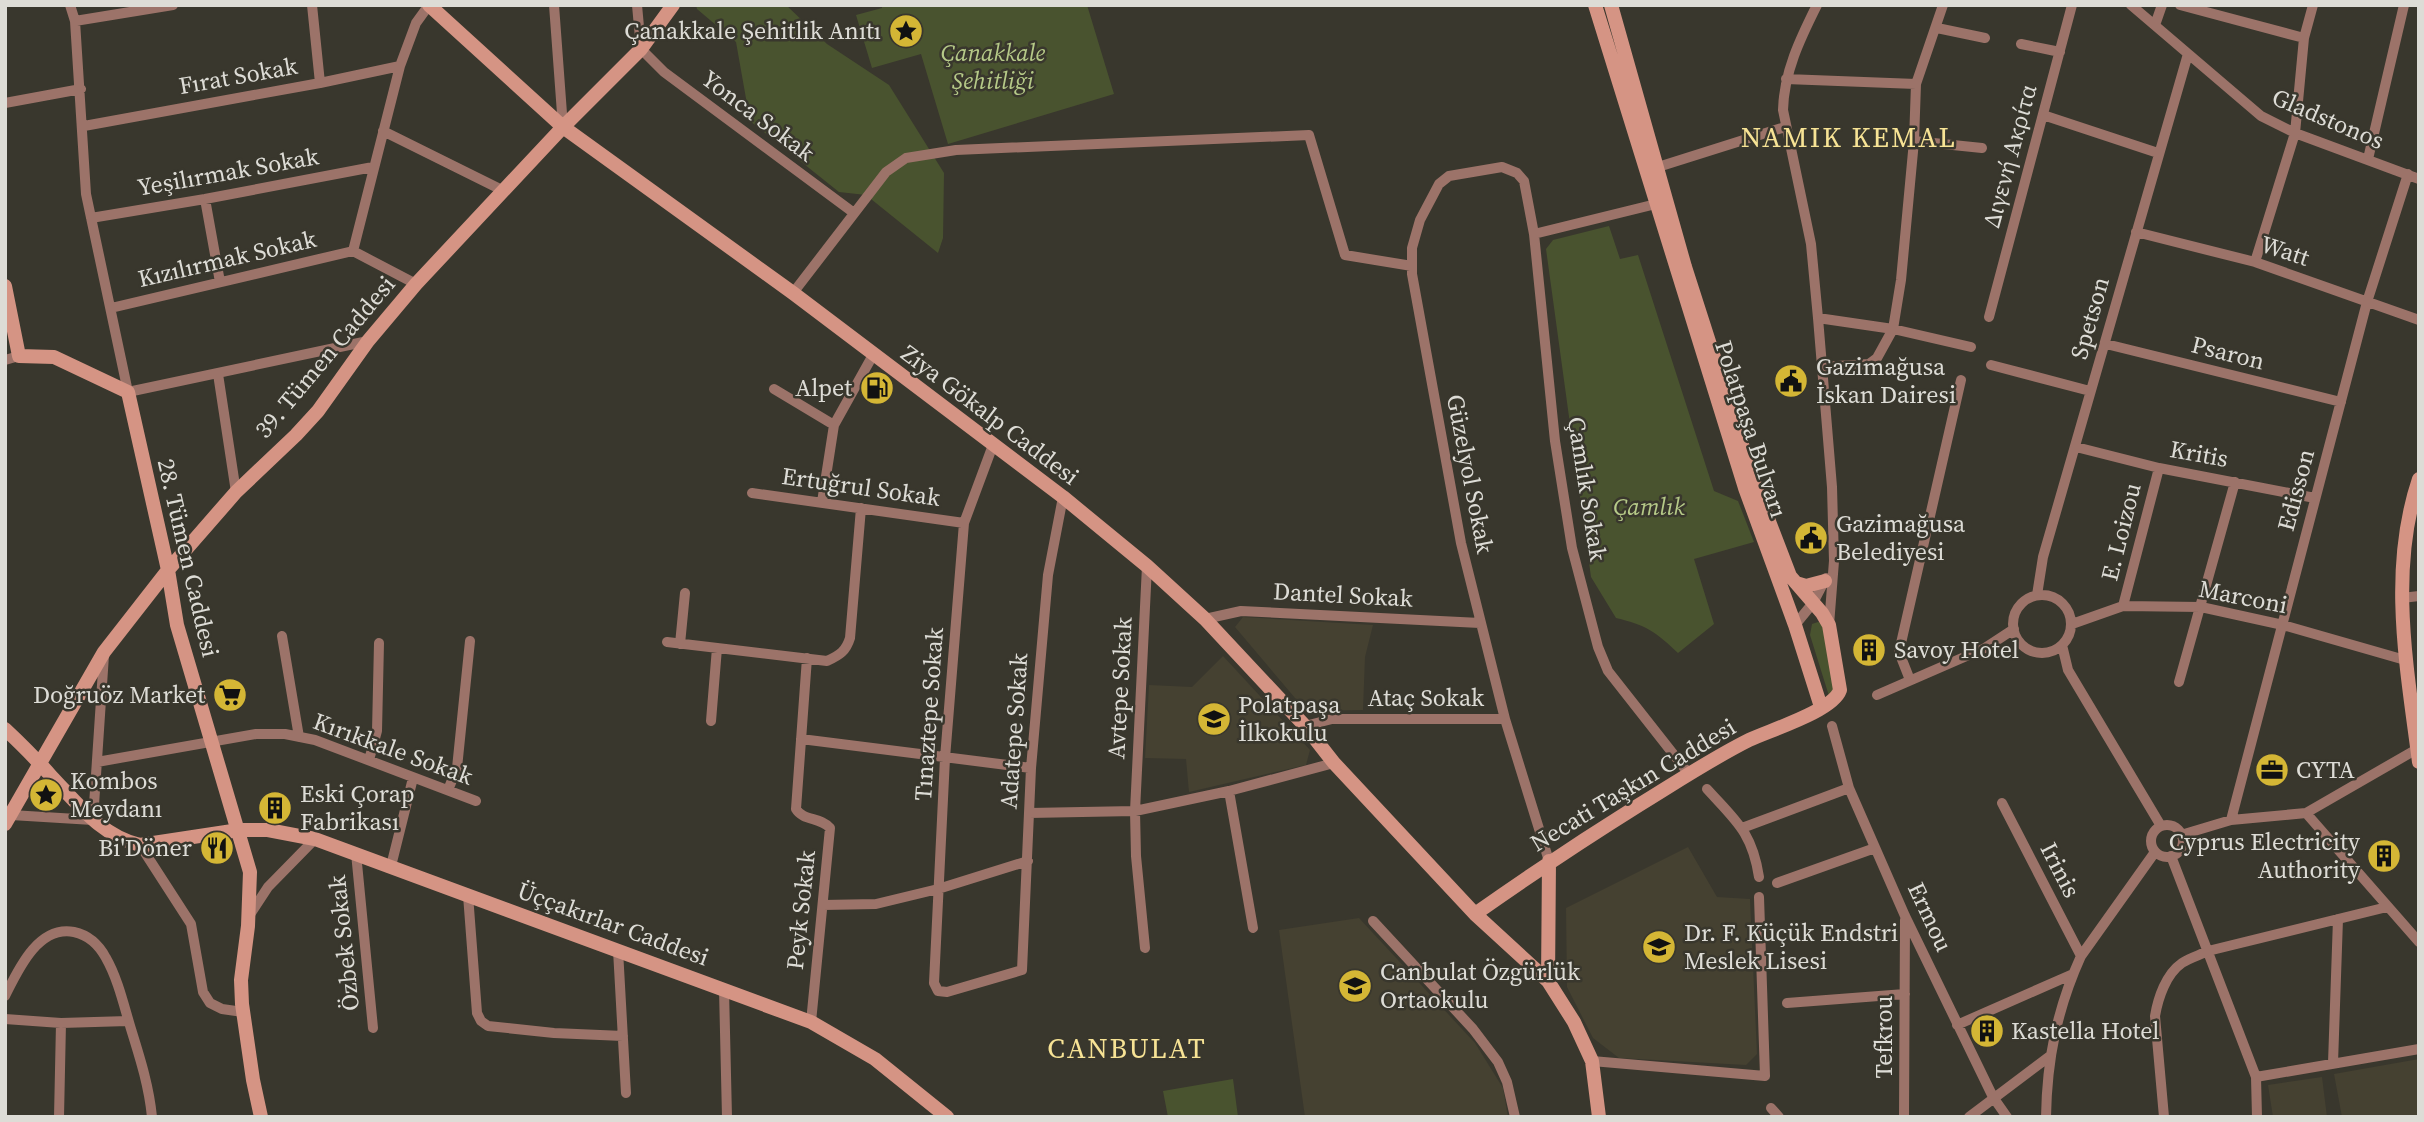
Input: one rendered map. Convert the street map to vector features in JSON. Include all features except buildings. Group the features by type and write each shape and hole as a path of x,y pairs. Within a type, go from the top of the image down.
{"main road":[{"name":"Ziya Gökalp Caddesi","path":"429,5 563,127 793,293 1063,497 1147,566 1205,619 1475,914 1548,981 1574,1021 1592,1061 1599,1117"},
{"name":"39. Tümen Caddesi","path":"8,819 104,652 168,570 236,492 296,435 317,411 368,341 416,284 563,127 641,49 673,5"},
{"name":"Polatpaşa Bulvarı","path":"1595,5 1745,488 1795,625 1821,707 1833,701 1840,690 1829,625 1790,576 1755,485 1685,267 1611,5"},
{"path":"5,286 12,358 54,357 128,392"},
{"name":"28. Tümen Caddesi","path":"128,392 168,570 177,625 250,872 249,916 241,980 243,1012 261,1117"},
{"path":"2418,756 2413,683 2404,660 2402,598 2403,551 2419,479"},
{"path":"1796,583 1806,586 1825,582"},
{"name":"Necati Taşkın Caddesi","path":"1475,914 1549,861 1689,774 1748,741 1821,707"},
{"path":"5,729 93,820 125,842 141,845"},
{"name":"Üççakırlar Caddesi","path":"141,845 239,830 268,830 315,839 811,1022 875,1059 947,1117"},
{"path":"1548,981 1549,861"}],"street":[{"name":"28. Tümen Caddesi","path":"70,5 75,21 84,126 84,168 90,218 128,392"},
{"path":"75,21 172,5"},
{"path":"312,5 320,83"},
{"path":"416,284 353,251 400,66 416,23 429,5"},
{"path":"554,5 563,127"},
{"path":"637,5 641,49"},
{"path":"1816,5 1786,79 1783,110 1811,244 1818,318 1832,487 1834,561 1829,625"},
{"path":"1821,367 1869,364 1877,358 1893,329 1901,281 1914,141 1916,84 1943,5"},
{"name":"Διγενή Ακρίτα","path":"1989,317 2072,5"},
{"name":"Gladstonos","path":"2132,5 2261,116 2295,133 2414,176"},
{"path":"2155,25 2162,5"},
{"path":"2180,5 2304,38"},
{"path":"2255,262 2295,133 2304,38 2313,5"},
{"path":"2368,159 2404,5"},
{"path":"1937,28 1985,38"},
{"path":"2021,44 2060,52"},
{"name":"Yonca Sokak","path":"641,49 664,72 854,213"},
{"name":"Spetson","path":"2037,595 2043,558 2188,54"},
{"name":"Fırat Sokak","path":"84,126 400,66"},
{"path":"1786,79 1916,84"},
{"path":"5,103 81,89"},
{"path":"2043,115 2158,153"},
{"path":"1658,167 1785,127"},
{"path":"383,131 504,191"},
{"path":"793,293 886,172 906,159 956,150 1309,135 1345,254 1412,266"},
{"path":"1914,141 1982,148"},
{"name":"Yeşilırmak Sokak","path":"90,218 205,200 373,167"},
{"name":"Güzelyol Sokak","path":"1524,181 1517,173 1502,167 1449,176 1431,195 1420,220 1412,248 1412,266 1439,433 1461,542 1505,719 1549,861"},
{"name":"Edisson","path":"2231,820 2367,302 2414,176"},
{"name":"Çamlık Sokak","path":"1524,181 1534,234 1555,441 1570,535 1598,647 1608,671 1689,774"},
{"path":"205,200 220,282"},
{"path":"1534,234 1656,204"},
{"name":"Watt","path":"2136,232 2255,262 2419,320"},
{"name":"Kızılırmak Sokak","path":"111,308 353,251"},
{"path":"1818,318 1893,329 1971,347"},
{"path":"128,392 368,341"},
{"name":"Psaron","path":"2106,344 2340,402"},
{"path":"822,502 834,425 873,355"},
{"path":"1991,365 2090,391"},
{"path":"218,374 236,492"},
{"path":"1910,681 1899,652 1961,380"},
{"path":"774,389 834,425"},
{"name":"Tınaztepe Sokak","path":"938,991 934,983 938,889 964,523 993,445"},
{"name":"Kritis","path":"2076,447 2159,468 2315,498"},
{"name":"E. Loizou","path":"2123,606 2159,468"},
{"path":"2179,682 2235,482"},
{"name":"Ertuğrul Sokak","path":"752,493 964,523"},
{"name":"Adatepe Sokak","path":"938,991 947,992 1022,970 1031,768 1048,575 1063,497"},
{"path":"667,642 827,660 839,656 850,638 861,508"},
{"path":"1795,625 1813,603 1834,561"},
{"name":"Avtepe Sokak","path":"1145,948 1136,856 1135,811 1147,566"},
{"path":"680,643 685,593"},
{"path":"2042,653 2062,645 2072,624 2066,607 2058,599 2048,595 2026,599 2018,607 2014,617 2014,629 2023,646 2042,653 2068,670"},
{"path":"2402,598 2419,596"},
{"name":"Marconi","path":"2072,624 2123,606 2201,607 2283,625 2404,660"},
{"name":"Dantel Sokak","path":"1205,619 1241,611 1480,623"},
{"path":"1877,695 1984,648 2014,629"},
{"path":"282,636 299,737"},
{"path":"448,790 457,768 470,641"},
{"path":"369,760 377,731 379,643"},
{"path":"2062,645 2068,670 2161,826"},
{"path":"711,721 717,648"},
{"path":"8,819 93,820 104,652"},
{"name":"Peyk Sokak","path":"807,658 796,810 800,816 825,823 830,828 811,1022"},
{"name":"Ataç Sokak","path":"1305,726 1332,719 1505,719"},
{"name":"Ermou","path":"1832,726 1849,788 1905,916 1993,1097 2007,1117"},
{"name":"Kırıkkale Sokak","path":"97,762 256,734 299,737 477,801"},
{"path":"801,738 1031,768"},
{"path":"2181,835 2231,820 2306,813 2418,756"},
{"path":"1029,813 1135,811 1229,791 1334,763"},
{"path":"391,866 413,778"},
{"path":"1742,828 1849,788"},
{"path":"1707,789 1748,836 1759,877"},
{"path":"1229,791 1253,928"},
{"name":"Irinis","path":"2002,803 2081,956"},
{"path":"2306,813 2419,942"},
{"path":"2170,826 2181,835 2181,848 2171,856 2155,852 2151,837 2156,829 2170,826"},
{"path":"249,916 268,887 315,839"},
{"path":"141,845 191,923 202,992 211,1003 222,1009 243,1012"},
{"path":"1777,883 1875,848"},
{"path":"2046,1117 2053,1036 2073,974 2081,956 2155,852"},
{"name":"Özbek Sokak","path":"356,853 373,1028"},
{"path":"2171,856 2256,1077 2257,1117"},
{"path":"823,905 876,904 938,889 1028,861"},
{"path":"468,895 477,1013 481,1021 488,1026 554,1033 623,1035"},
{"path":"1592,1061 1765,1076 1759,897"},
{"path":"2164,1117 2155,1016 2158,1001 2169,978 2182,963 2208,951 2387,907"},
{"name":"Tefkrou","path":"1905,916 1905,1117"},
{"path":"2333,1063 2338,919"},
{"path":"1373,921 1473,1029 1498,1062 1507,1082 1515,1117"},
{"path":"5,996 35,947 51,934 69,931 88,937 102,951 110,967 149,1090 152,1117"},
{"path":"618,950 626,1093"},
{"path":"1957,1025 2073,974"},
{"path":"724,989 727,1117"},
{"path":"1787,1003 1905,995"},
{"path":"5,1019 61,1023 128,1021"},
{"path":"59,1117 61,1023"},
{"path":"2256,1077 2419,1049"},
{"path":"1969,1117 2050,1056"},
{"path":"1770,1112 1779,1117"}],"shaded area":[{"path":"1243,617 1373,625 1365,657 1363,710 1306,711 1235,627"},
{"name":"Polatpaşa İlkokulu","path":"1223,656 1310,750 1306,765 1189,792 1186,759 1145,758 1149,685 1192,687"},
{"name":"Dr. F. Küçük Endstri Meslek Lisesi","path":"1688,847 1717,897 1750,899 1757,1054 1746,1065 1619,1058 1593,1038 1567,987 1566,908"},
{"name":"Canbulat Özgürlük Ortaokulu","path":"1359,918 1475,1043 1503,1088 1508,1117 1305,1117 1279,930"},
{"path":"2419,1059 2419,1117 2342,1117 2334,1074"},
{"path":"2322,1077 2327,1117 2273,1117 2268,1085"}],"green space":[{"path":"696,5 786,5 827,44 889,85 944,173 943,238 938,253 866,195 839,192 750,121 736,42 697,9"},
{"name":"Çanakkale Şehitliği","path":"882,5 1087,5 1114,94 948,144 921,54 872,68 856,15 882,8"},
{"name":"Çamlık","path":"1609,226 1620,259 1638,255 1714,491 1738,501 1754,542 1694,559 1714,624 1678,653 1650,630 1616,618 1591,577 1546,249 1553,240"},
{"path":"1822,623 1835,686 1829,696 1810,635 1812,624"},
{"path":"1233,1079 1238,1117 1168,1117 1163,1091"}],"place":[{"name":"Çanakkale Şehitlik Anıtı","path":"906,31"},
{"name":"Gazimağusa İskan Dairesi","path":"1791,381"},
{"name":"Alpet","path":"877,388"},
{"name":"Gazimağusa Belediyesi","path":"1811,538"},
{"name":"Savoy Hotel","path":"1869,650"},
{"name":"Doğruöz Market","path":"230,695"},
{"name":"Polatpaşa İlkokulu","path":"1214,719"},
{"name":"CYTA","path":"2272,770"},
{"name":"Kombos Meydanı","path":"46,795"},
{"name":"Eski Çorap Fabrikası","path":"275,808"},
{"name":"Bi'Döner","path":"217,848"},
{"name":"Cyprus Electricity Authority","path":"2384,856"},
{"name":"Dr. F. Küçük Endstri Meslek Lisesi","path":"1659,947"},
{"name":"Canbulat Özgürlük Ortaokulu","path":"1355,986"},
{"name":"Kastella Hotel","path":"1987,1031"}],"district":[{"name":"NAMIK KEMAL","path":"1849,137"},
{"name":"CANBULAT","path":"1127,1048"}]}
